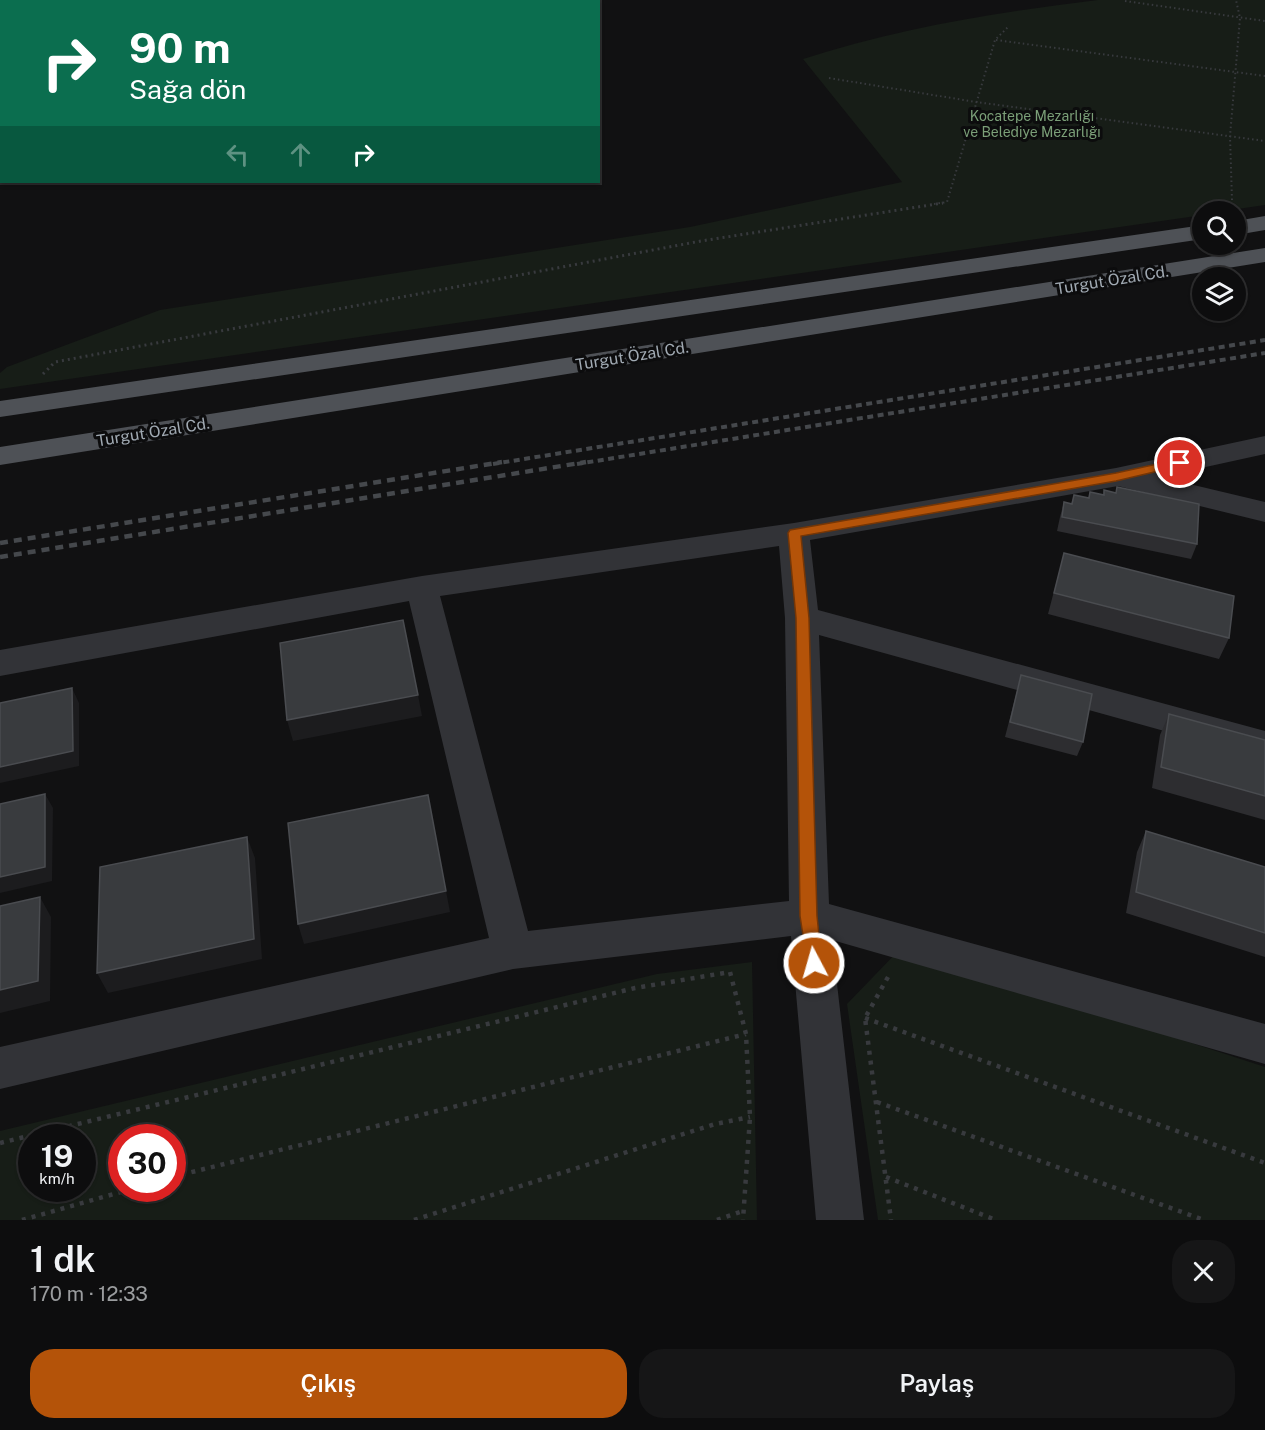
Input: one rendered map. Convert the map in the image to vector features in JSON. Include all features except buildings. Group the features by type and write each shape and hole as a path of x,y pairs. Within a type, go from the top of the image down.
{"main road":[{"path":"1246,226 1265,223"},
{"name":"Turgut Özal Cd.","path":"4,408 1192,234"},
{"name":"Turgut Özal Cd.","path":"0,456 1265,255"}],"street":[{"path":"0,663 422,587 794,533 1116,477 1265,445"},
{"path":"1116,477 1265,512"},
{"path":"794,533 802,618 809,916 840,1220"},
{"path":"422,587 513,951"},
{"path":"802,618 1265,745"},
{"path":"0,1068 513,951 809,916 1265,1044"}],"path":[{"path":"1125,0 1265,21"},
{"path":"1231,201 1230,136 1240,18 1236,0"},
{"path":"4,408 55,362 690,243 947,202 995,40 1009,26"},
{"path":"995,40 1265,76"},
{"path":"829,78 976,102 1265,141"},
{"path":"0,1143 635,988 730,972 746,1034 750,1117 743,1220"},
{"path":"891,1220 866,1018 886,977 896,974"},
{"path":"866,1018 1265,1163"},
{"path":"186,1174 746,1034"},
{"path":"877,1102 1204,1220"},
{"path":"414,1220 715,1124 750,1117"},
{"path":"886,1177 996,1220"},
{"path":"22,1220 108,1196"},
{"path":"717,1220 743,1211"}],"green space":[{"name":"Kocatepe Mezarlığı ve Belediye Mezarlığı","path":"1098,0 1265,0 1265,205 1246,208 1246,201 1192,201 1192,217 0,389 0,373 7,367 160,310 690,227 902,182 803,59 875,38 949,22"},
{"path":"901,948 1265,1067 1265,1220 878,1220 847,1004"},
{"path":"752,962 757,1220 0,1220 0,1131 18,1127 18,1202 96,1202 96,1124 29,1124 657,974"}],"railway":[{"path":"493,464 1265,340"},
{"path":"577,464 1265,353"},
{"path":"0,543 502,462"},
{"path":"0,557 586,462"}],"route":[{"path":"814,963 809,916 802,618 794,533 1116,477 1180,463"}]}
